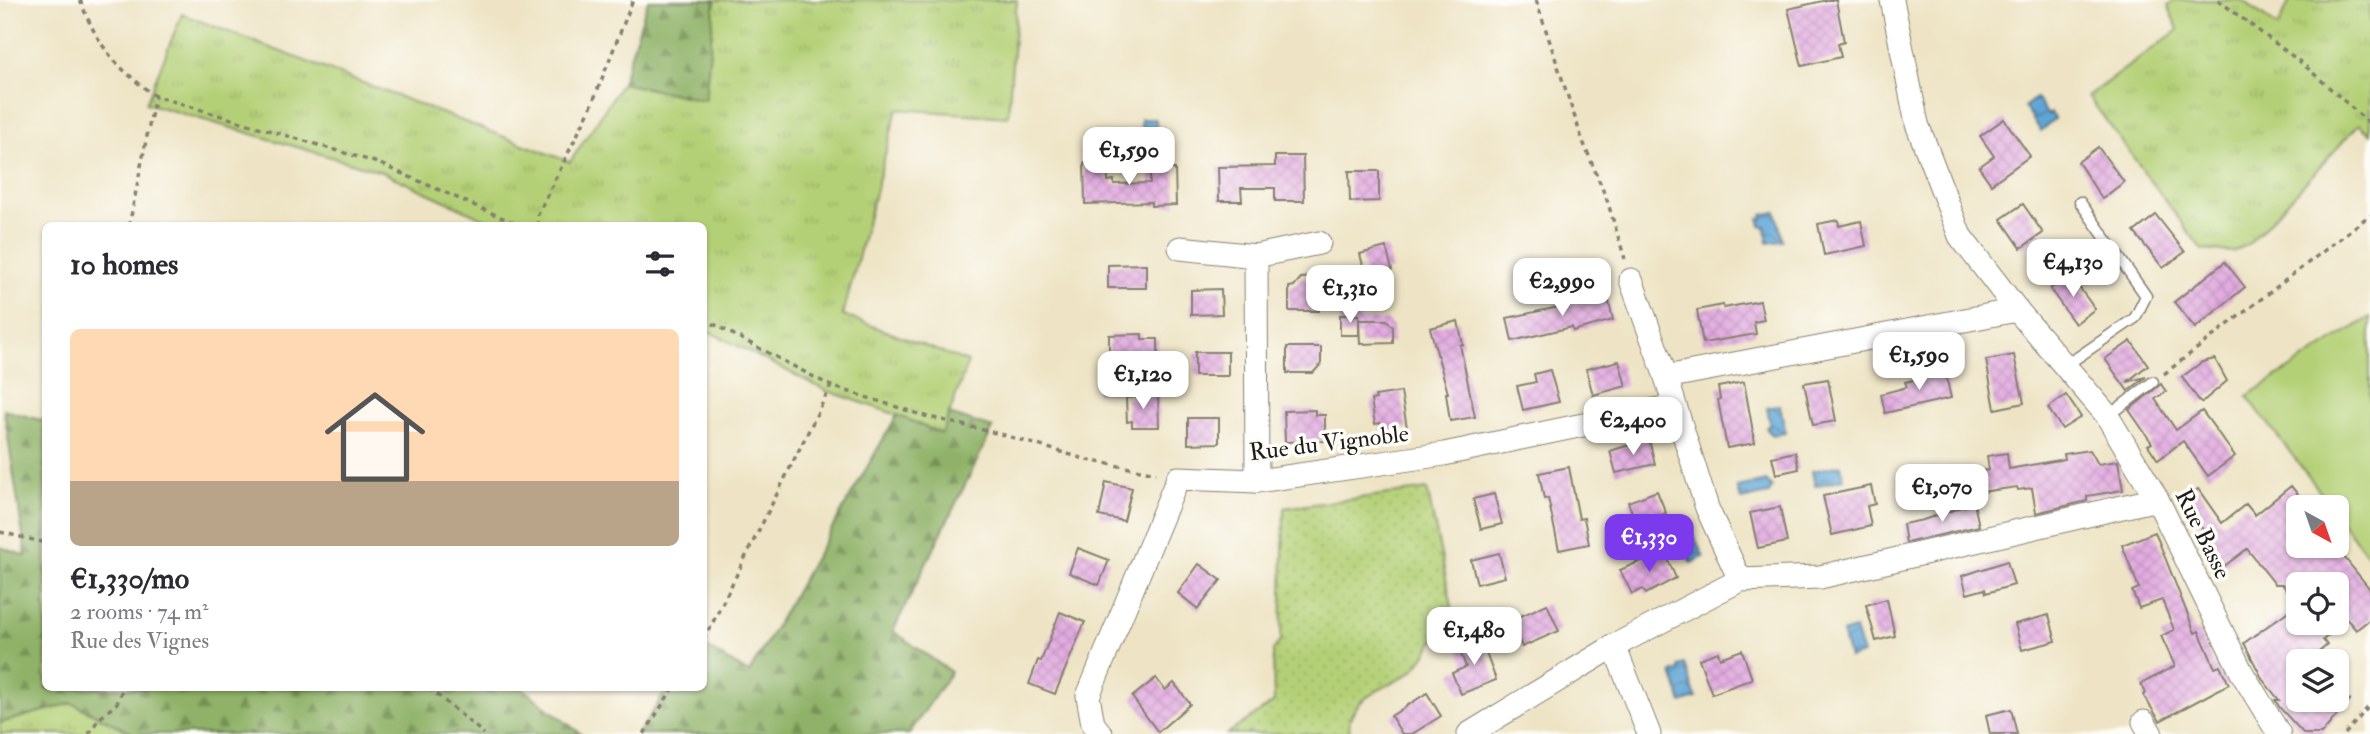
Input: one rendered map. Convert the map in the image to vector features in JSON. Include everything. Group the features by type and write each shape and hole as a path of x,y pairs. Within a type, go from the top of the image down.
{"street":[{"name":"Rue Basse","path":"1892,0 1917,124 1960,236 2017,310 2107,417 2157,499 2242,673 2280,734"},
{"path":"1180,248 1256,256 1319,243"},
{"path":"1256,256 1257,481"},
{"path":"1631,280 1666,377 1707,508 1740,580"},
{"path":"1666,377 2017,310"},
{"name":"Rue du Vignoble","path":"1178,478 1257,481 1444,454 1674,406"},
{"path":"1101,734 1093,724 1088,696 1178,478"},
{"path":"1469,734 1614,646 1740,580 1820,577 2157,499"},
{"path":"1614,646 1649,734"}],"lane":[{"path":"2065,366 2136,318 2146,296 2080,202"},
{"path":"2107,417 2153,382"}],"path":[{"path":"80,0 90,27 124,73 155,96 378,163 512,222"},
{"path":"538,222 538,214 590,109 633,0"},
{"path":"1535,0 1582,139 1607,200 1631,280"},
{"path":"2218,0 2304,64 2370,124"},
{"path":"131,222 155,96"},
{"path":"2153,382 2370,215"},
{"path":"707,321 831,386 925,416 1004,435 1088,460 1178,478"},
{"path":"707,634 831,386"},
{"path":"0,532 42,542"},
{"path":"89,734 98,720 117,704 121,691"},
{"path":"433,691 484,734"},
{"path":"644,734 671,691"},
{"path":"2345,734 2370,705"}],"green space":[{"path":"648,0 715,0 705,100 622,83"},
{"path":"715,0 1017,0 1008,117 897,109 843,315 968,362 942,434 825,390 707,331 707,222 491,222 382,172 146,103 182,14 570,162 622,83 704,100"},
{"path":"2176,0 2243,0 2278,27 2290,0 2370,0 2370,134 2359,124 2251,242 2233,252 2202,250 2088,96 2178,30 2168,5"},
{"path":"2370,317 2370,558 2349,531 2349,495 2323,495 2247,396"},
{"path":"4,410 42,420 42,691 526,691 581,734 134,734 72,703 0,723 0,547 26,556"},
{"path":"949,414 993,428 893,631 951,672 909,734 638,734 666,691 707,691 707,648 749,673 897,415 942,434"},
{"path":"1427,489 1452,606 1419,664 1400,679 1375,692 1355,709 1350,720 1350,734 1227,734 1274,702 1273,650 1281,640 1284,508"},
{"path":"72,703 134,734 0,734 0,723"}],"water":[{"path":"2036,98 2048,115 2051,113 2055,119 2041,131 2024,107"},
{"path":"1141,119 1156,119 1157,146 1142,147"},
{"path":"1776,212 1783,241 1768,243 1765,226 1761,226 1759,218"},
{"path":"1098,377 1124,377 1125,391 1098,391"},
{"path":"1780,405 1786,433 1772,435 1766,428 1770,423 1767,408"},
{"path":"1841,465 1844,479 1815,486 1812,471"},
{"path":"1766,481 1772,487 1769,494 1741,500 1737,487"},
{"path":"1692,532 1704,557 1691,563 1680,538"},
{"path":"1855,629 1863,654 1849,658 1842,633"},
{"path":"1685,664 1696,698 1682,703 1672,673"}],"building":[{"path":"1836,0 1844,42 1838,44 1841,57 1802,66 1788,9"},
{"path":"2004,119 2030,156 1991,184 1979,167 1994,156 1980,136"},
{"path":"2098,147 2124,182 2102,199 2078,162"},
{"path":"1275,156 1303,156 1304,201 1275,201 1275,188 1241,188 1242,201 1219,201 1218,167 1275,166"},
{"path":"1107,162 1108,181 1114,180 1114,184 1150,183 1150,169 1175,169 1176,205 1151,206 1151,202 1085,204 1084,163"},
{"path":"1349,171 1379,171 1379,201 1350,202"},
{"path":"2023,204 2043,233 2021,248 2001,219"},
{"path":"2156,215 2185,252 2163,268 2134,232"},
{"path":"1838,220 1839,226 1861,221 1866,246 1824,255 1818,224"},
{"path":"1386,247 1392,270 1366,277 1360,254"},
{"path":"2225,262 2245,287 2195,328 2174,302"},
{"path":"1146,264 1146,288 1108,288 1108,265"},
{"path":"2070,275 2095,309 2075,324 2050,289"},
{"path":"1313,277 1319,285 1319,311 1289,311 1289,287 1294,286 1301,278"},
{"path":"1221,289 1222,314 1191,315 1191,290"},
{"path":"1607,293 1613,320 1573,331 1572,327 1512,341 1507,318 1578,303 1578,300"},
{"path":"1760,301 1764,320 1754,322 1756,334 1703,343 1697,310"},
{"path":"1340,315 1359,315 1359,335 1340,335"},
{"path":"1359,320 1387,320 1393,327 1393,343 1360,344"},
{"path":"1458,321 1463,345 1460,345 1475,417 1450,421 1448,393 1430,328"},
{"path":"1142,334 1142,339 1158,339 1158,358 1109,360 1109,335"},
{"path":"2131,341 2148,365 2127,382 2146,377 2128,391 2105,359"},
{"path":"1287,347 1321,347 1321,364 1313,373 1287,373"},
{"path":"1195,352 1228,352 1228,376 1195,376"},
{"path":"2014,355 2024,403 1995,409 1986,360"},
{"path":"2215,359 2227,381 2201,403 2182,377 2202,362"},
{"path":"1619,361 1626,386 1593,395 1586,369"},
{"path":"1944,367 1951,398 1885,413 1881,394 1907,387 1905,382 1927,377 1926,371"},
{"path":"1550,370 1559,402 1523,410 1517,386 1536,382 1534,374"},
{"path":"1828,379 1836,421 1813,425 1804,383"},
{"path":"1744,382 1755,443 1727,448 1718,387"},
{"path":"2161,384 2166,392 2155,399 2176,430 2202,411 2235,456 2208,476 2183,441 2158,460 2148,445 2152,443 2129,410"},
{"path":"1401,392 1407,428 1381,432 1380,423 1375,424 1371,400 1376,399 1375,396"},
{"path":"1158,395 1159,427 1132,427 1132,421 1127,422 1126,398"},
{"path":"2066,395 2081,417 2062,429 2048,408"},
{"path":"1315,410 1315,415 1325,415 1325,441 1285,442 1284,411"},
{"path":"1188,418 1219,418 1219,443 1188,444"},
{"path":"1649,439 1655,464 1616,473 1610,451"},
{"path":"2090,450 2098,464 2118,461 2123,490 2087,496 2087,501 2036,513 2032,488 2018,490 2017,487 1966,494 1963,473 1989,470 1987,456 2007,453 2009,469 2065,459 2064,454"},
{"path":"1795,452 1799,469 1776,474 1772,457"},
{"path":"1569,467 1579,519 1584,518 1589,544 1559,550 1548,498 1544,499 1539,473"},
{"path":"1106,482 1132,488 1124,521 1099,516"},
{"path":"1871,486 1875,504 1867,506 1871,526 1832,535 1823,496"},
{"path":"2291,486 2298,495 2286,495 2286,558 2345,558 2370,589 2370,619 2356,630 2349,621 2349,572 2286,572 2286,589 2282,584 2275,584 2247,549 2215,573 2197,540 2206,534 2182,500 2198,489 2222,523 2246,504 2255,515"},
{"path":"1657,491 1666,513 1637,525 1628,502"},
{"path":"1494,494 1502,524 1481,529 1473,499"},
{"path":"1974,503 1979,526 1906,543 1903,524"},
{"path":"1780,507 1787,542 1758,548 1750,513"},
{"path":"2155,532 2195,633 2199,631 2215,668 2220,666 2229,684 2160,721 2143,695 2146,693 2141,684 2175,666 2161,636 2174,630 2162,600 2139,608 2132,591 2139,588 2122,545"},
{"path":"1078,548 1109,560 1099,585 1069,573"},
{"path":"1664,551 1676,578 1646,594 1643,589 1632,594 1620,570"},
{"path":"1499,553 1505,577 1477,584 1471,560"},
{"path":"2007,561 2014,585 1986,593 1985,589 1967,594 1962,576"},
{"path":"1199,564 1221,580 1198,609 1178,593"},
{"path":"1887,599 1895,636 1876,641 1866,605"},
{"path":"1547,604 1559,631 1522,647 1510,621"},
{"path":"1060,612 1085,622 1055,694 1029,684"},
{"path":"2286,613 2286,635 2329,635 2323,640 2327,645 2322,649 2286,649 2286,712 2340,712 2321,734 2304,734 2280,708 2275,700 2279,700 2263,680 2244,643"},
{"path":"2049,615 2056,641 2022,650 2015,624"},
{"path":"1480,637 1496,680 1461,694 1452,673 1466,667 1458,646"},
{"path":"1742,650 1752,679 1712,694 1699,659 1718,652 1720,658"},
{"path":"1156,678 1165,690 1174,683 1190,704 1158,732 1132,697"},
{"path":"1427,693 1441,716 1412,734 1402,734 1391,716"},
{"path":"2011,709 2017,734 1990,734 1986,715"}]}
